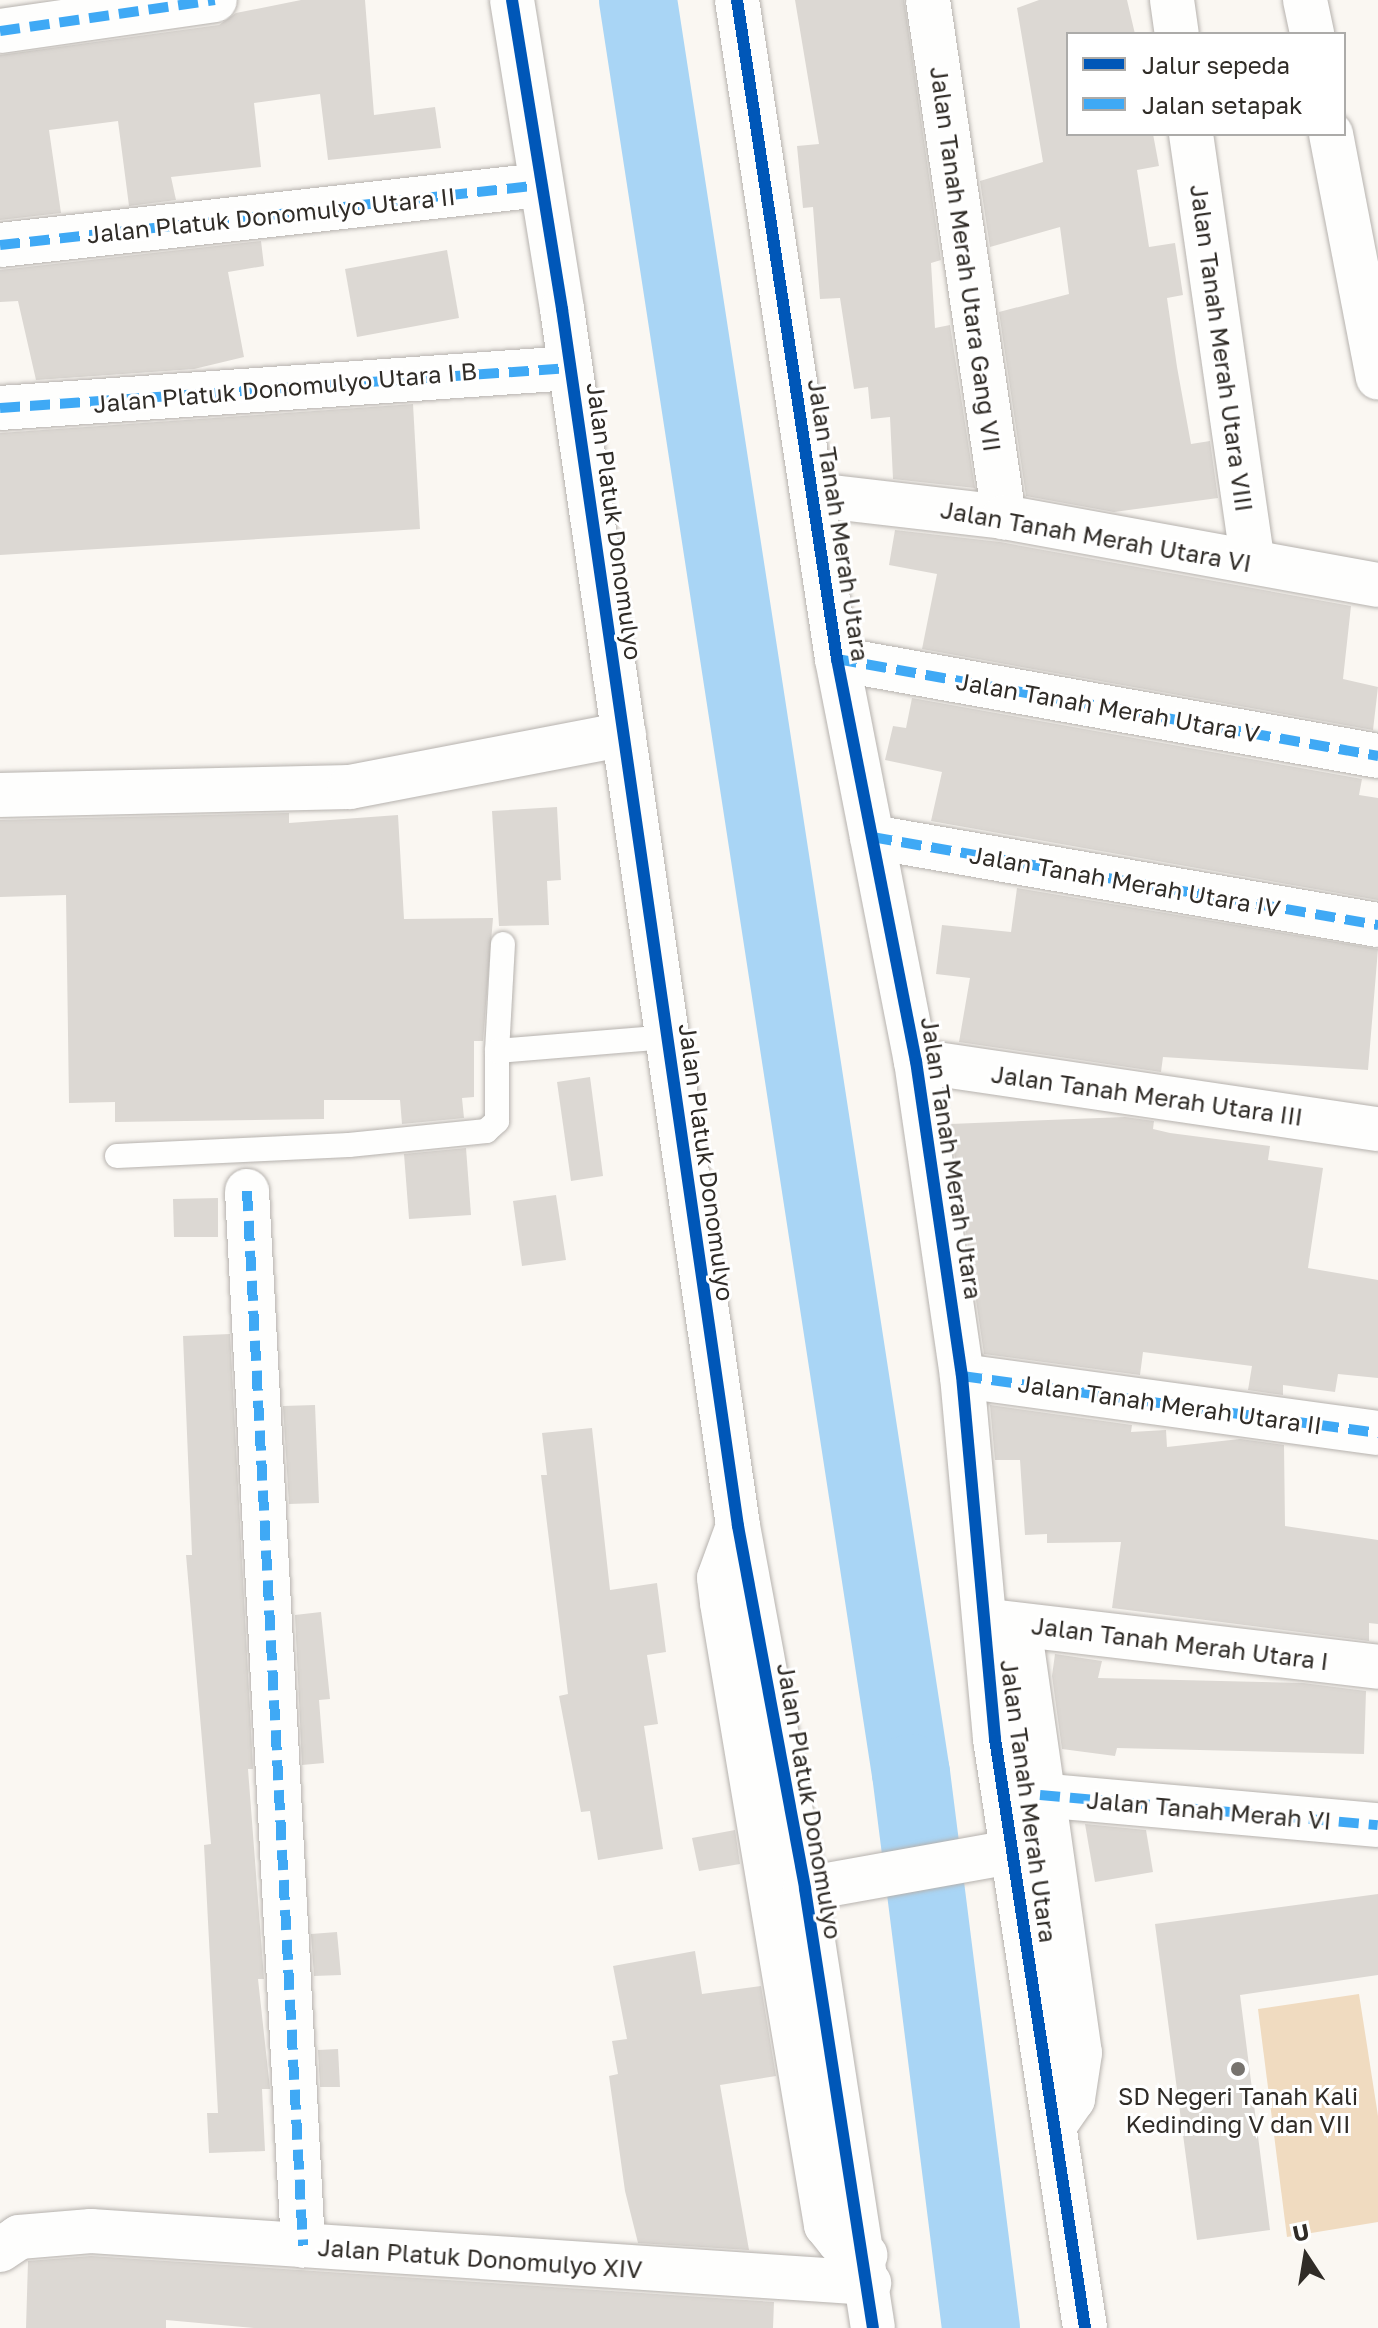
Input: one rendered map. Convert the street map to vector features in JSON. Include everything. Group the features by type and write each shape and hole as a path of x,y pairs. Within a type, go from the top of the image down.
{"street":[{"path":"0,31 215,0"},
{"name":"Jalan Platuk Donomulyo","path":"512,0 570,368 738,1526 821,1886 873,2328"},
{"name":"Jalan Tanah Merah Utara","path":"737,0 837,659 916,1061 1000,1622 996,1855 1055,2125 1085,2328"},
{"name":"Jalan Tanah Merah Utara Gang VII","path":"928,0 1004,517"},
{"path":"1172,0 1177,32"},
{"path":"1305,0 1312,32"},
{"name":"Jalan Tanah Merah Utara VIII","path":"1191,136 1253,562"},
{"path":"1331,136 1378,377"},
{"name":"Jalan Platuk Donomulyo Utara II","path":"0,245 541,185"},
{"name":"Jalan Platuk Donomulyo Utara I B","path":"0,408 570,368"},
{"name":"Jalan Tanah Merah Utara VI","path":"814,495 1004,517 1378,585"},
{"name":"Jalan Tanah Merah Utara V","path":"837,659 1378,756"},
{"path":"0,795 350,787 624,734"},
{"name":"Jalan Tanah Merah Utara IV","path":"872,837 1378,925"},
{"name":"Jalan Tanah Merah Utara III","path":"916,1061 1378,1129"},
{"path":"247,1191 303,2246"},
{"name":"Jalan Tanah Merah Utara II","path":"962,1376 1378,1433"},
{"path":"738,1526 723,1559 720,1591 826,2225 867,2269"},
{"path":"1000,1622 1040,1795 1080,2053 1073,2099 1055,2125"},
{"name":"Jalan Tanah Merah Utara I","path":"1000,1622 1378,1667"},
{"name":"Jalan Tanah Merah VI","path":"1040,1795 1378,1825"},
{"path":"821,1886 996,1855"},
{"name":"Jalan Platuk Donomulyo XIV","path":"0,2250 19,2237 91,2231 303,2246 867,2269"}],"lane":[{"path":"117,1156 349,1145 486,1131 497,1121 503,944"},
{"path":"497,1051 666,1037"}],"shaded area":[{"path":"1359,1994 1378,2116 1378,2222 1287,2237 1258,2009"}],"building":[{"path":"301,0 365,0 374,115 435,107 441,148 328,160 320,94 254,103 261,167 171,177 176,200 129,206 118,121 49,130 61,213 0,220 0,55 219,25 236,13"},
{"path":"795,0 904,0 941,260 931,263 935,328 950,325 975,488 893,479 890,417 871,419 868,387 854,389 840,298 820,299 813,207 803,208 797,146 819,144"},
{"path":"1039,0 1127,0 1135,32 1066,32 1066,136 1153,136 1159,166 1137,170 1149,247 1175,243 1183,295 1167,298 1177,367 1191,444 1210,441 1218,498 1114,512 1026,496 999,312 1069,294 1060,227 990,247 980,181 1043,162 1017,8"},
{"path":"261,241 264,266 228,272 244,357 194,369 36,380 18,301 0,302 0,270"},
{"path":"447,250 459,318 357,337 345,269"},
{"path":"413,404 420,529 0,555 0,433"},
{"path":"895,530 1000,542 1351,606 1343,679 1378,687 1373,730 922,649 937,574 889,565"},
{"path":"912,698 1362,779 1359,795 1378,798 1378,900 931,821 942,772 885,760 893,726 906,728"},
{"path":"557,807 561,880 547,881 549,925 499,926 492,811"},
{"path":"289,813 289,823 398,815 404,919 493,918 483,1041 474,1041 474,1097 462,1098 464,1118 402,1124 400,1100 324,1100 324,1119 115,1122 115,1102 69,1103 66,895 0,897 0,820"},
{"path":"1017,888 1378,949 1368,1070 1163,1057 1161,1072 959,1042 970,978 936,974 942,925 1011,932"},
{"path":"590,1077 603,1176 571,1181 557,1082"},
{"path":"1125,1117 1154,1121 1153,1129 1170,1133 1270,1146 1268,1160 1323,1168 1308,1268 1378,1280 1378,1378 1338,1374 1335,1392 1283,1385 1283,1395 1248,1390 1252,1366 1143,1352 1140,1375 984,1354 950,1124"},
{"path":"466,1148 471,1215 409,1219 404,1154"},
{"path":"556,1195 566,1260 522,1266 513,1201"},
{"path":"218,1198 218,1237 174,1237 173,1199"},
{"path":"230,1334 253,1769 248,1769 264,1979 258,1979 270,2089 262,2089 265,2151 209,2153 207,2113 218,2113 204,1845 211,1844 186,1555 192,1555 183,1336"},
{"path":"315,1405 319,1503 289,1504 283,1406"},
{"path":"990,1405 1132,1425 1131,1432 1166,1430 1167,1447 1240,1439 1284,1445 1285,1526 1378,1540 1378,1624 1369,1623 1369,1641 1112,1608 1121,1542 1047,1543 1047,1534 1025,1535 1020,1460 995,1460"},
{"path":"592,1428 610,1590 657,1583 666,1652 647,1655 658,1724 644,1726 663,1849 598,1860 590,1811 581,1812 559,1696 568,1694 541,1475 547,1475 542,1433"},
{"path":"321,1612 330,1699 319,1700 324,1763 302,1765 295,1615"},
{"path":"1055,1654 1102,1661 1098,1678 1303,1683 1366,1691 1364,1754 1117,1748 1115,1756 1062,1749 1052,1676"},
{"path":"1085,1824 1146,1830 1153,1872 1095,1882"},
{"path":"735,1830 740,1864 699,1871 692,1838"},
{"path":"1378,1894 1378,1975 1240,1995 1270,2230 1197,2240 1155,1924"},
{"path":"337,1932 341,1975 314,1976 311,1934"},
{"path":"695,1951 702,1994 761,1986 776,2076 720,2085 749,2250 638,2243 625,2191 609,2076 618,2074 612,2041 627,2039 613,1966"},
{"path":"338,2049 340,2087 320,2087 318,2050"},
{"path":"91,2256 774,2302 773,2328 254,2328 166,2320 166,2328 26,2328 28,2261"}],"waterway":[{"path":"638,0 911,1773 981,2328"}],"marked path":[{"path":"0,31 215,0"},
{"path":"0,245 541,185"},
{"path":"0,408 570,368"},
{"path":"837,659 1378,756"},
{"path":"872,837 1378,925"},
{"path":"247,1191 303,2246"},
{"path":"962,1376 1378,1433"},
{"path":"1040,1795 1378,1825"}],"cycle path":[{"path":"512,0 562,309 738,1526 805,1889 873,2328"},
{"path":"737,0 837,659 916,1061 962,1376 995,1739 1085,2328"}],"place":[{"name":"SD Negeri Tanah Kali Kedinding V dan VII","path":"1238,2069"}]}
